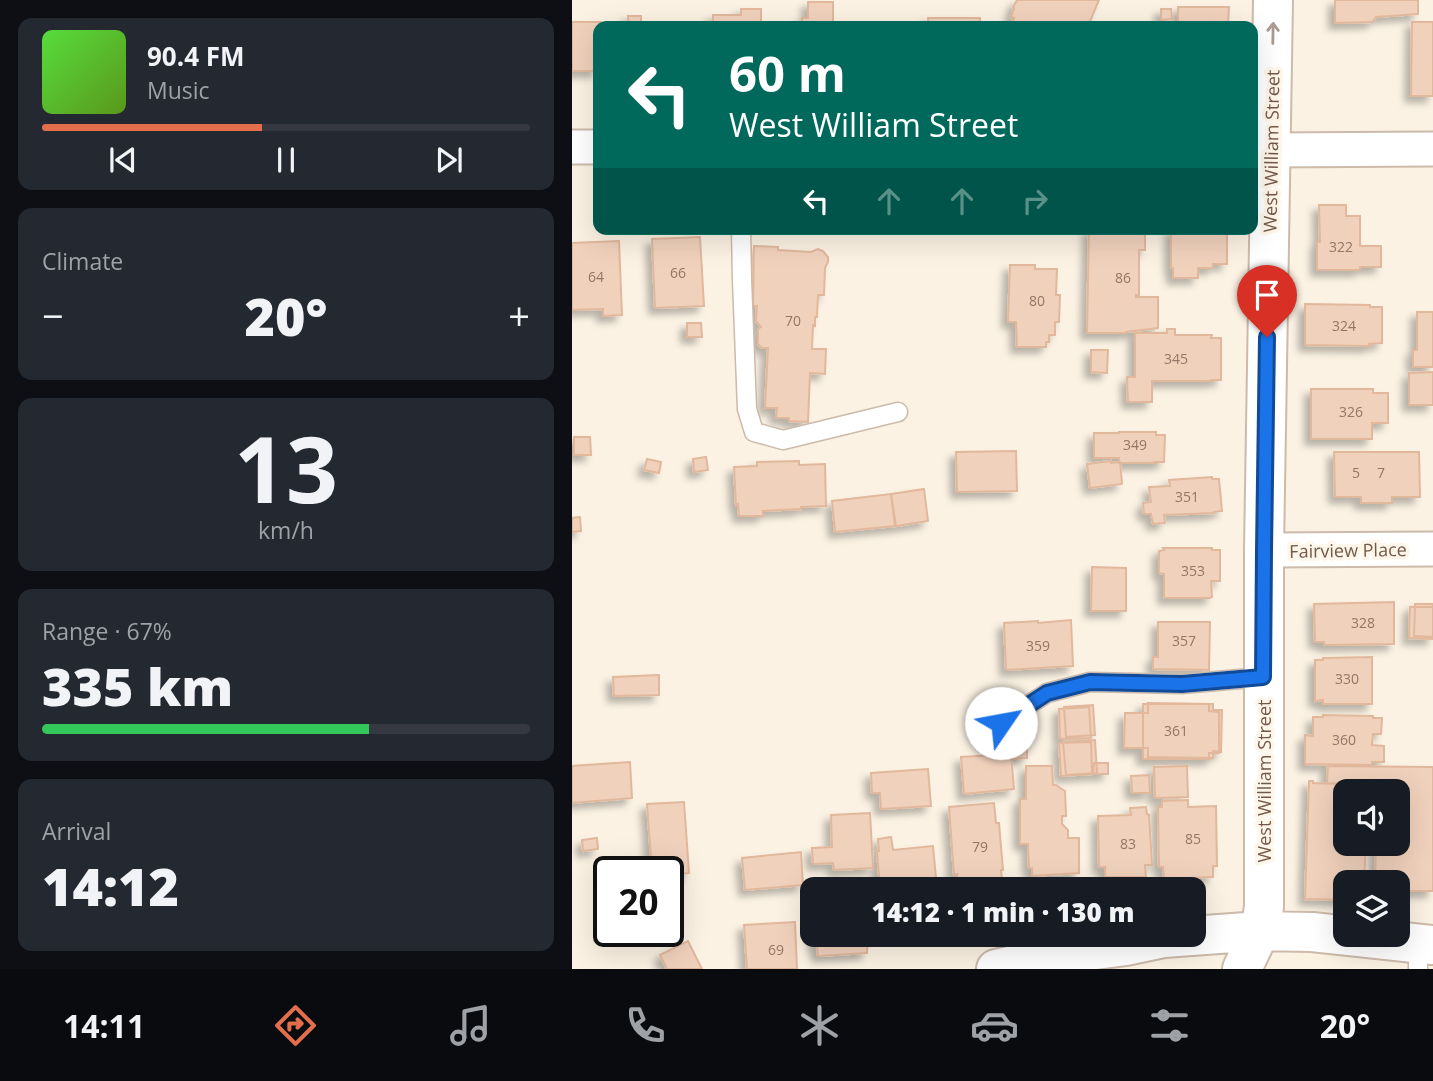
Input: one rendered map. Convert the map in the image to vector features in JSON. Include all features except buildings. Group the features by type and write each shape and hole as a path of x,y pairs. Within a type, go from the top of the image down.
{"street":[{"name":"West William Street","path":"1242,969 1260,931 1264,906 1262,150 1273,0"},
{"path":"572,147 593,147"},
{"path":"1262,150 1433,149"},
{"name":"Fairview Place","path":"1264,551 1433,549"},
{"path":"996,969 1057,955 1134,957 1164,938 1260,931 1312,932 1423,953"}],"lane":[{"path":"741,235 747,409 754,432 783,440 898,412"},
{"path":"1001,723 1047,693 1090,682 1182,684 1263,677"}],"route":[{"path":"1001,723 1047,693 1090,682 1182,684 1263,677 1267,337"}]}
